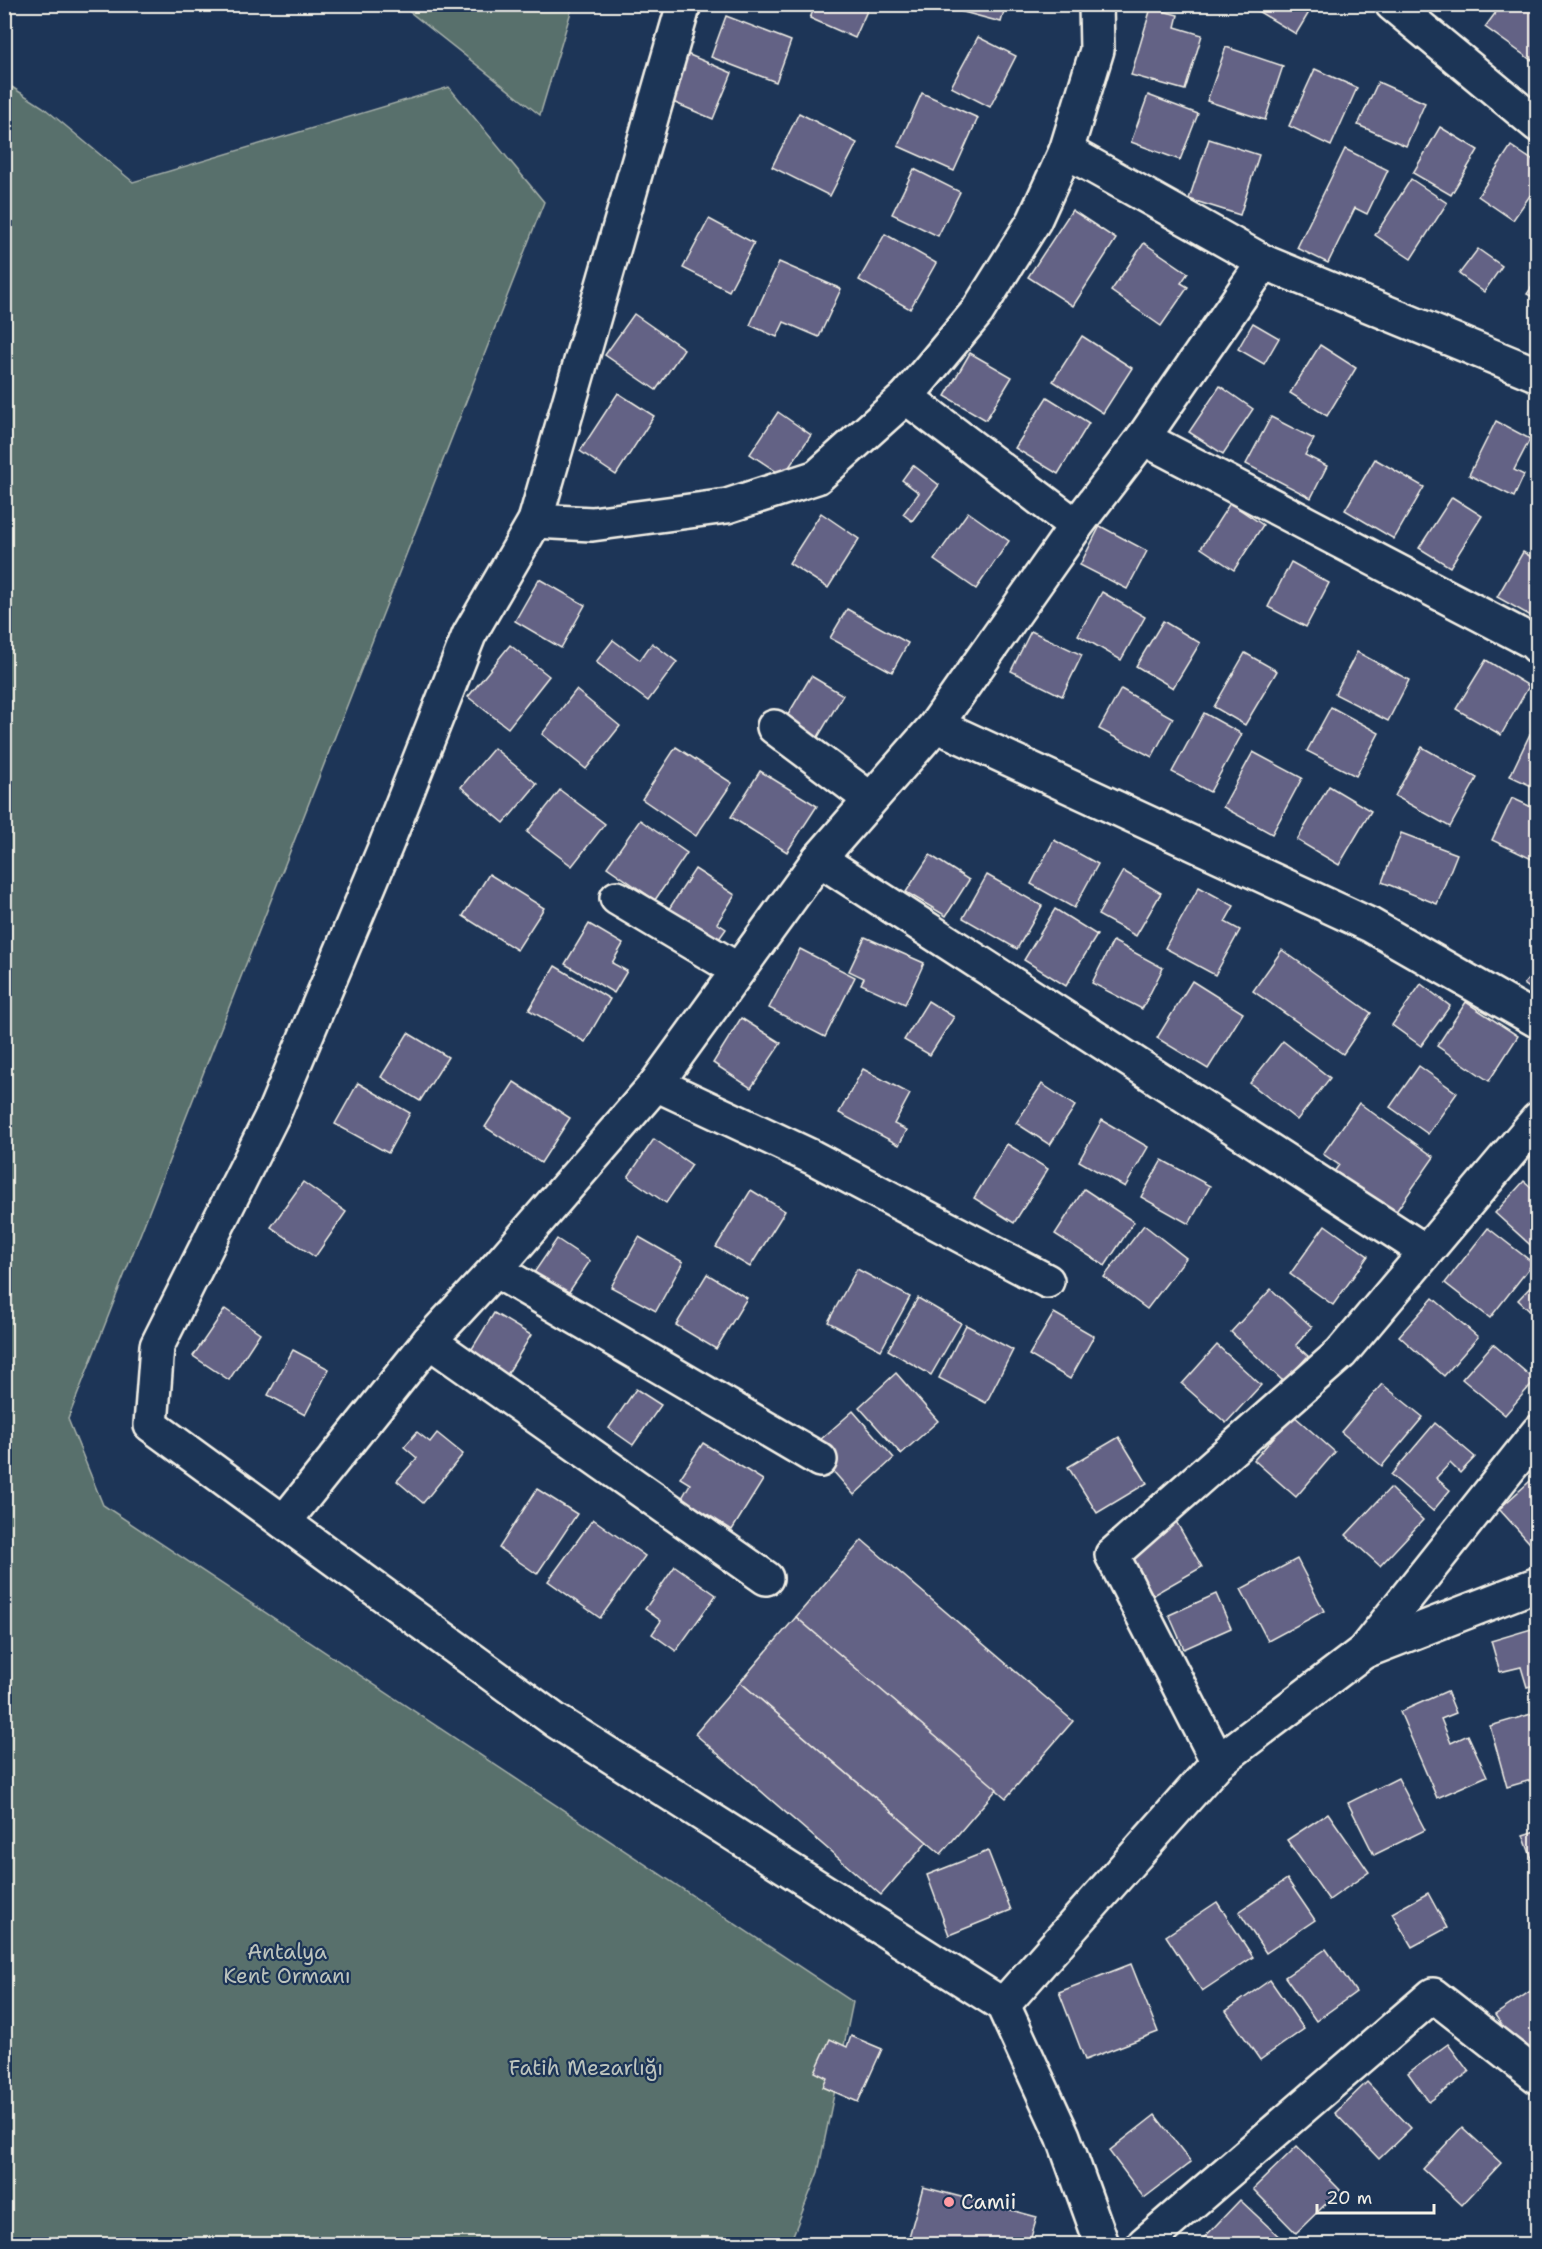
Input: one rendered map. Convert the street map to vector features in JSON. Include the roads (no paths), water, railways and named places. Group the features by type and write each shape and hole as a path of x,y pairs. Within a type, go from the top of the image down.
{"street":[{"path":"684,4 535,520 469,635 386,845 275,1110 157,1346 151,1425 556,1721 1003,2005 1063,2136 1102,2244"},
{"path":"535,520 592,524 728,506 817,477 906,397 977,312 1034,221 1066,151 1097,50 1096,4"},
{"path":"1392,4 1538,125"},
{"path":"1066,151 1264,262 1538,375"},
{"path":"284,1522 429,1341 495,1270 656,1084 819,859 936,725 1076,526 1143,438 1264,262"},
{"path":"906,397 1076,526"},
{"path":"1143,438 1533,642 1538,647"},
{"path":"936,725 1370,925 1538,1020"},
{"path":"774,727 870,799"},
{"path":"819,859 1425,1251"},
{"path":"617,898 738,970"},
{"path":"656,1084 812,1156 1047,1281"},
{"path":"1218,1762 1112,1555 1341,1353 1538,1119"},
{"path":"495,1270 819,1460"},
{"path":"429,1341 766,1578"},
{"path":"1003,2005 1218,1762 1363,1652 1538,1432"},
{"path":"1363,1652 1538,1584"},
{"path":"1144,2244 1433,1995 1538,2077"}],"place":[{"name":"Camii","path":"949,2202"}],"park label":[{"name":"Antalya Kent Ormanı","path":"287,1964"},
{"name":"Fatih Mezarlığı","path":"586,2068"}]}
